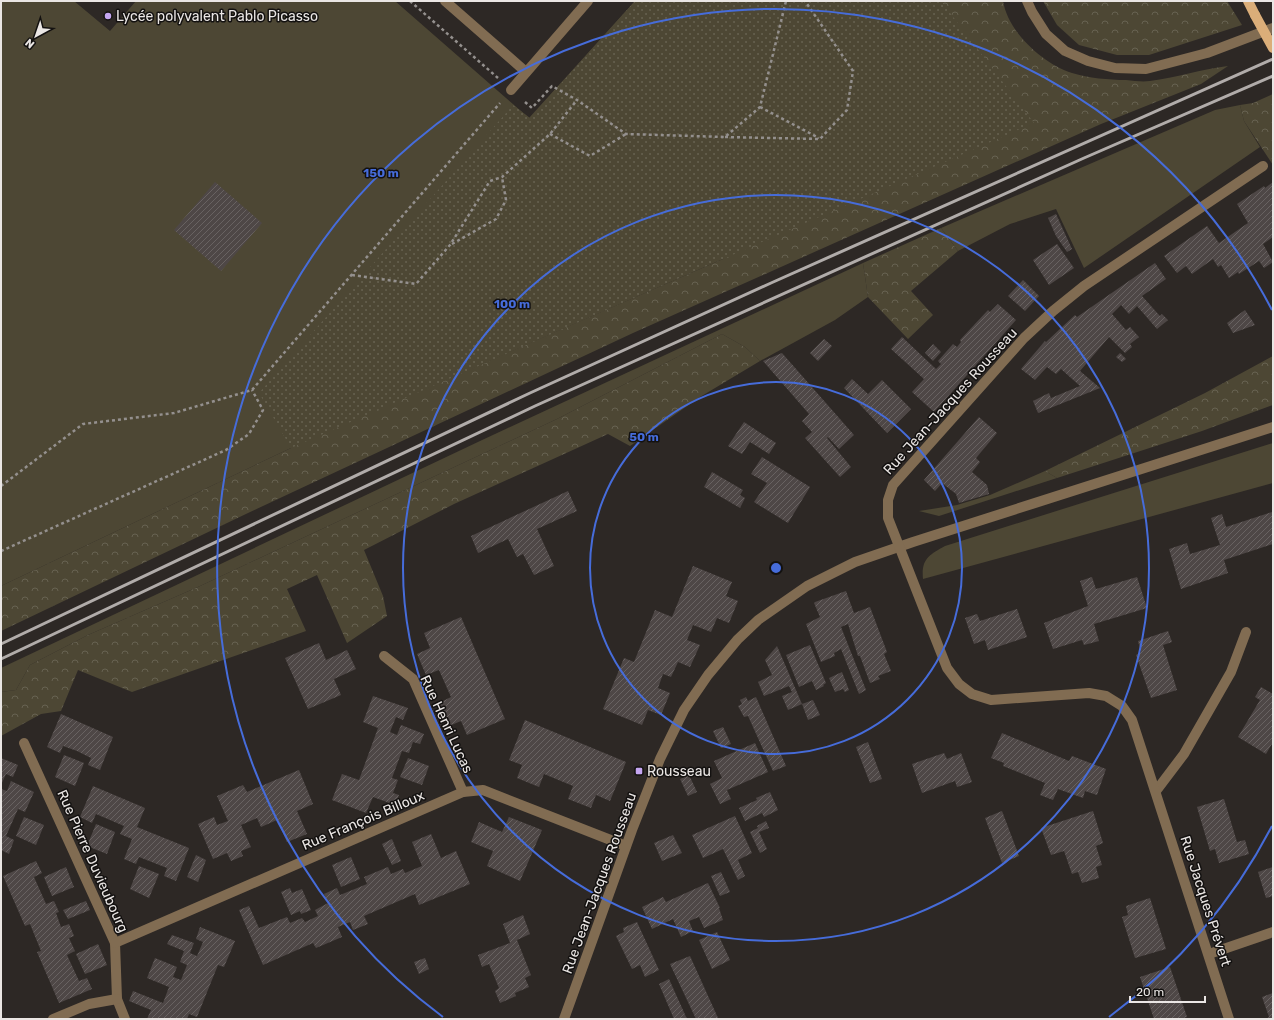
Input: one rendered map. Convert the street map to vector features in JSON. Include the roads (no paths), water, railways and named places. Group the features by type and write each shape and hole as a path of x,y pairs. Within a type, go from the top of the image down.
{"main road":[{"path":"1248,1 1273,48"}],"street":[{"path":"445,1 526,72"},
{"path":"511,90 588,1"},
{"path":"1027,1 1046,34 1065,50 1088,61 1115,68 1146,69 1207,53 1273,28"},
{"name":"Rue Jean-Jacques Rousseau","path":"564,1019 626,846 660,759 684,710 708,675 738,639 758,620 807,586 855,562 900,547 888,518 888,500 894,485 1024,338 1053,311 1084,286 1263,166"},
{"path":"900,547 1273,427"},
{"name":"Rue Jacques Prévert","path":"900,547 947,668 959,684 972,694 991,700 1089,693 1106,696 1122,706 1132,720 1229,1019"},
{"path":"1156,791 1184,754 1231,672 1246,632"},
{"name":"Rue Henri Lucas","path":"384,656 413,678 463,792"},
{"name":"Rue Pierre Duvieubourg","path":"24,743 115,943 117,999 125,1019"},
{"name":"Rue François Billoux","path":"115,943 463,792 483,790 626,846"},
{"path":"1208,954 1273,932"},
{"path":"53,1019 89,1004 117,999"}],"railway":[{"path":"1,644 530,393 771,283 1273,59"},
{"path":"1,659 535,406 1084,158 1273,76"}],"place":[{"name":"Lycée polyvalent Pablo Picasso","path":"108,16"},
{"name":"Rousseau","path":"639,771"}]}
